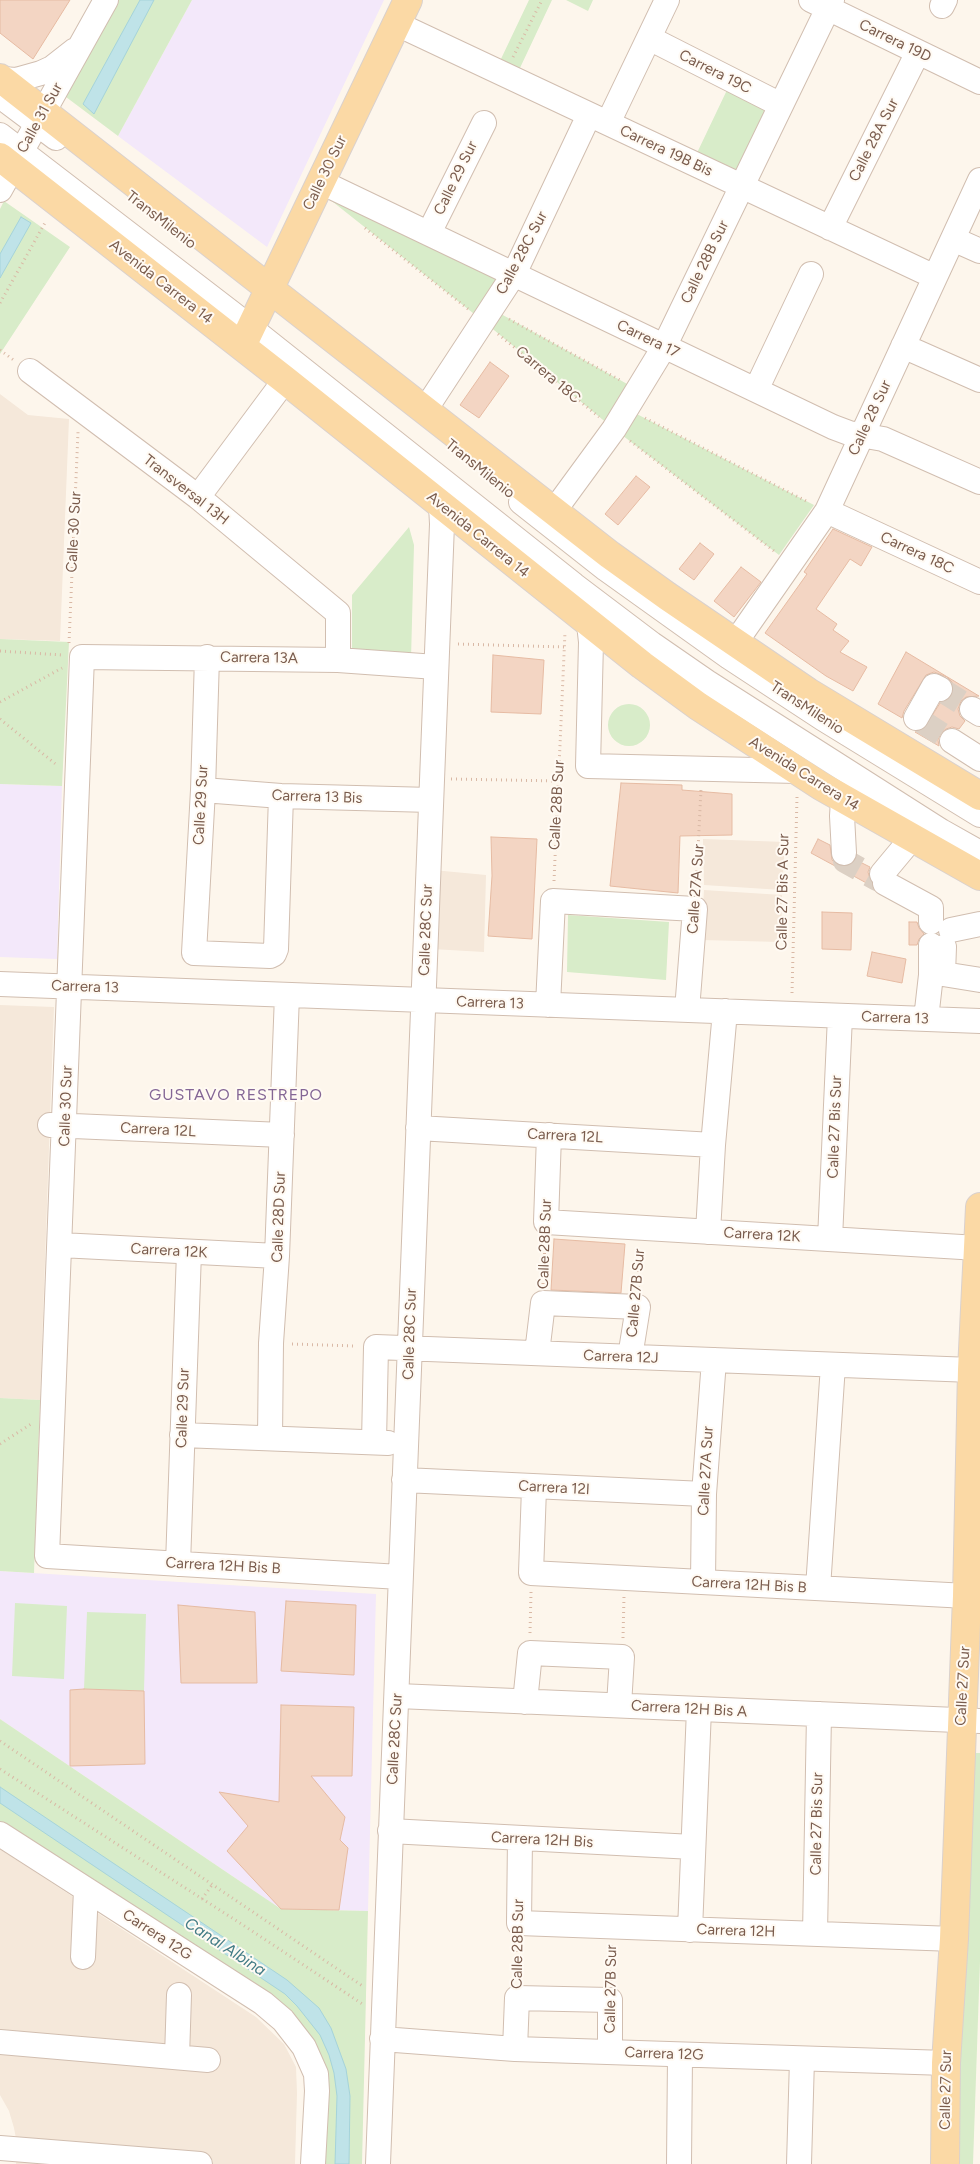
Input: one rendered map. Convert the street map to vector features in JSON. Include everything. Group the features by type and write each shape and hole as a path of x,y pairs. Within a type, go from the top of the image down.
{"main road":[{"name":"Calle 30 Sur","path":"246,337 403,12"},
{"path":"1,84 40,118 267,294 425,410 667,596 808,692 979,797"},
{"name":"Avenida Carrera 14","path":"9,166 246,337 285,380 589,624 698,706 843,800 980,876"},
{"name":"Calle 27 Sur","path":"945,2164 946,2063 971,1721 967,1596 972,1370 980,1208"}],"street":[{"name":"Calle 31 Sur","path":"9,166 40,118 106,0"},
{"name":"Calle 28C Sur","path":"425,410 514,274 599,119 649,38 668,0"},
{"name":"Carrera 19D","path":"824,3 980,82"},
{"name":"Calle 28B Sur","path":"554,511 614,429 664,346 781,105 824,3"},
{"name":"Carrera 19B Bis","path":"403,12 504,74 935,276"},
{"name":"Carrera 19C","path":"649,38 781,105"},
{"name":"Calle 31 Sur","path":"1,84 22,79 52,68 80,46"},
{"name":"Calle 28A Sur","path":"830,228 918,52"},
{"name":"Calle 29 Sur","path":"429,234 484,123"},
{"name":"TransMilenio","path":"0,135 9,166 246,337 652,644 716,688 932,826 980,853"},
{"name":"Calle 28 Sur","path":"735,643 820,508 862,434 980,180"},
{"name":"Carrera 17","path":"321,182 841,430 890,441 980,482"},
{"path":"953,239 980,251"},
{"path":"756,390 811,274"},
{"name":"TransMilenio","path":"267,294 561,534 667,614 822,718 979,797"},
{"path":"903,346 980,380"},
{"name":"Transversal 13H","path":"30,371 198,498 338,613 338,660"},
{"path":"198,498 285,380"},
{"name":"Calle 28C Sur","path":"378,2164 390,1831 398,1696 400,1577 437,644 440,505"},
{"name":"Carrera 18C","path":"820,508 980,582"},
{"name":"Calle 28B Sur","path":"589,624 591,642 588,766 702,769"},
{"name":"Carrera 13A","path":"75,656 338,660 436,667"},
{"name":"Calle 30 Sur","path":"47,1556 53,1410 50,1331 60,1245 57,1125 70,987 78,782 75,656"},
{"name":"Calle 29 Sur","path":"207,657 194,953 270,956 274,954 276,949 281,796"},
{"path":"901,749 919,719 934,686 940,689"},
{"path":"952,741 980,759"},
{"path":"702,769 797,771"},
{"name":"Carrera 13 Bis","path":"202,790 281,796 431,789"},
{"path":"843,800 844,853"},
{"path":"912,838 883,878 931,908 939,936 937,974 926,1019"},
{"path":"548,1005 553,901 695,908"},
{"name":"Calle 27A Sur","path":"687,1010 695,908"},
{"path":"939,936 980,924"},
{"path":"937,974 980,980"},
{"name":"Carrera 13","path":"0,984 980,1021"},
{"name":"Calle 28D Sur","path":"270,1438 271,1343 277,1256 287,995"},
{"path":"708,1232 712,1145 725,1011"},
{"name":"Calle 27 Bis Sur","path":"830,1239 840,1016"},
{"name":"Carrera 12L","path":"57,1125 282,1135"},
{"name":"Carrera 12L","path":"418,1128 712,1145"},
{"name":"Calle 28B Sur","path":"546,1222 549,1135"},
{"name":"Carrera 12K","path":"546,1222 978,1248"},
{"name":"Carrera 12K","path":"60,1245 277,1256"},
{"name":"Calle 29 Sur","path":"178,1564 189,1252"},
{"name":"Calle 28B Sur","path":"537,1353 543,1303"},
{"path":"543,1303 638,1307"},
{"name":"Calle 27B Sur","path":"630,1357 638,1307"},
{"path":"374,1442 376,1347"},
{"name":"Carrera 12J","path":"376,1347 972,1370"},
{"name":"Calle 27A Sur","path":"703,1582 704,1494 714,1360"},
{"path":"818,1588 833,1364"},
{"path":"182,1435 405,1443"},
{"name":"Carrera 12I","path":"404,1480 534,1488 704,1494"},
{"path":"531,1574 534,1488"},
{"name":"Carrera 12H Bis B","path":"47,1556 400,1577"},
{"name":"Carrera 12H Bis B","path":"531,1574 967,1596"},
{"path":"525,1702 530,1652 622,1657 620,1706"},
{"name":"Carrera 12H Bis A","path":"398,1696 971,1721"},
{"path":"690,1930 699,1709"},
{"name":"Calle 27 Bis Sur","path":"815,1934 819,1714"},
{"name":"Carrera 12H Bis","path":"390,1831 693,1848"},
{"name":"Carrera 12G","path":"0,1834 273,2011 293,2031 311,2059 316,2082 313,2164"},
{"name":"Calle 28B Sur","path":"518,1923 520,1838"},
{"path":"83,1957 86,1890"},
{"name":"Carrera 12H","path":"518,1923 954,1940"},
{"path":"177,2057 179,1995"},
{"name":"Calle 28B Sur","path":"515,2049 517,1998"},
{"path":"517,1998 610,2000"},
{"name":"Calle 27B Sur","path":"610,2000 610,2052"},
{"name":"Carrera 12G","path":"383,2019 515,2049 680,2056 946,2063"},
{"path":"0,2042 208,2060"},
{"path":"679,2164 680,2056"},
{"path":"799,2164 802,2059"},
{"path":"0,2148 200,2164"}],"path":[{"path":"504,74 542,0"},
{"path":"0,303 58,202"},
{"name":"Carrera 18C","path":"363,226 488,315 614,429 779,555"},
{"path":"488,315 820,508"},
{"name":"Calle 30 Sur","path":"75,656 79,408"},
{"name":"Calle 28B Sur","path":"553,901 564,647 564,604"},
{"path":"437,644 564,647"},
{"path":"0,651 75,656"},
{"path":"0,702 75,656"},
{"path":"0,720 78,782"},
{"name":"Calle 27A Sur","path":"695,908 702,769"},
{"name":"Calle 27 Bis A Sur","path":"791,1014 797,771"},
{"path":"431,789 558,782"},
{"name":"Calle 28B Sur","path":"543,1303 546,1222"},
{"name":"Calle 27B Sur","path":"638,1307 641,1228"},
{"path":"271,1343 376,1347"},
{"path":"0,1444 53,1410"},
{"path":"530,1652 531,1574"},
{"path":"622,1657 624,1578"},
{"path":"0,1741 212,1885 383,2019"},
{"path":"0,1769 202,1898 383,2019"},
{"path":"202,1898 212,1885"},
{"name":"Calle 28B Sur","path":"517,1998 518,1923"},
{"name":"Calle 27B Sur","path":"610,2000 612,1927"}],"shaded area":[{"path":"192,0 384,0 267,247 118,136"},
{"path":"0,394 28,415 69,419 60,641 0,639"},
{"path":"0,784 62,786 57,959 0,957"},
{"path":"703,839 785,842 782,890 704,885"},
{"path":"433,870 486,875 484,952 432,949"},
{"path":"704,890 782,895 781,942 701,940"},
{"path":"0,1005 54,1007 40,1400 0,1398"},
{"path":"0,1571 376,1594 368,1911 281,1909 0,1719"},
{"path":"0,1849 256,2017 284,2044 296,2067 295,2164 16,2164 18,2149 14,2128 9,2111 0,2095"}],"green space":[{"path":"119,0 192,0 118,136 66,97"},
{"path":"529,0 552,0 519,70 500,61"},
{"path":"566,0 593,0 588,11"},
{"path":"727,90 770,110 739,176 696,155"},
{"path":"336,196 510,281 492,309 638,390 627,409 814,505 779,555 614,429 483,321 333,202"},
{"path":"4,201 70,247 0,354 0,209"},
{"path":"409,527 414,545 411,659 352,654 352,595"},
{"path":"0,639 69,642 62,786 0,784"},
{"path":"633,704 641,707 647,713 650,725 647,737 641,743 625,746 617,743 611,737 608,721 611,713 617,707"},
{"path":"568,915 669,922 666,980 567,972"},
{"path":"0,1398 40,1400 34,1573 0,1571"},
{"path":"15,1603 67,1606 64,1679 12,1676"},
{"path":"87,1612 146,1614 144,1691 84,1689"},
{"path":"0,1719 281,1909 368,1911 362,2164 324,2164 318,2054 67,1868 0,1822"},
{"path":"969,1753 980,1753 980,1961 973,2164 954,2164"}],"water":[{"path":"140,0 154,0 94,114 83,104"},
{"path":"21,217 31,223 0,278 0,254"},
{"name":"Canal Albina","path":"0,1787 287,1980 319,2008 331,2028 346,2069 350,2096 349,2164 335,2164 337,2096 329,2055 320,2035 297,2006 285,1994 0,1803"}],"building":[{"path":"0,0 70,0 33,59 0,33"},
{"path":"490,362 509,376 479,418 460,405"},
{"path":"636,476 650,487 618,525 605,514"},
{"path":"833,529 872,547 861,566 850,559 816,609 837,624 833,630 849,641 840,652 867,667 853,691 826,676 765,633 807,574 804,572"},
{"path":"700,543 714,554 694,580 679,569"},
{"path":"741,567 761,582 734,617 714,601"},
{"path":"906,652 979,696 966,697 961,701 958,709 960,716 965,721 959,729 952,727 941,733 938,740 939,746 915,732 923,730 940,703 947,701 952,696 954,688 952,682 947,677 934,672 926,675 904,711 902,718 878,704"},
{"path":"493,655 544,660 541,714 491,712"},
{"path":"621,783 682,785 682,790 732,794 732,835 680,836 678,893 610,886"},
{"path":"491,837 537,839 532,939 488,936 492,876"},
{"path":"818,839 830,845 832,860 837,865 845,867 856,860 870,867 868,872 872,886 811,853"},
{"path":"822,912 852,913 851,950 822,949"},
{"path":"909,922 917,922 924,934 919,939 917,945 909,945"},
{"path":"872,952 906,959 902,983 867,976"},
{"path":"554,1239 625,1244 621,1293 551,1290"},
{"path":"286,1601 356,1605 354,1675 281,1671"},
{"path":"178,1605 255,1612 257,1683 181,1683"},
{"path":"70,1690 144,1691 145,1764 70,1766"},
{"path":"281,1705 354,1707 352,1776 311,1776 345,1817 340,1840 348,1848 339,1910 281,1909 227,1851 248,1826 219,1792 279,1802"}],"tunnel":[{"path":"940,689 972,709"},
{"path":"921,721 952,741"},
{"path":"844,853 845,861 877,879 882,874"}],"district":[{"name":"GUSTAVO RESTREPO","path":"236,1095"}]}
